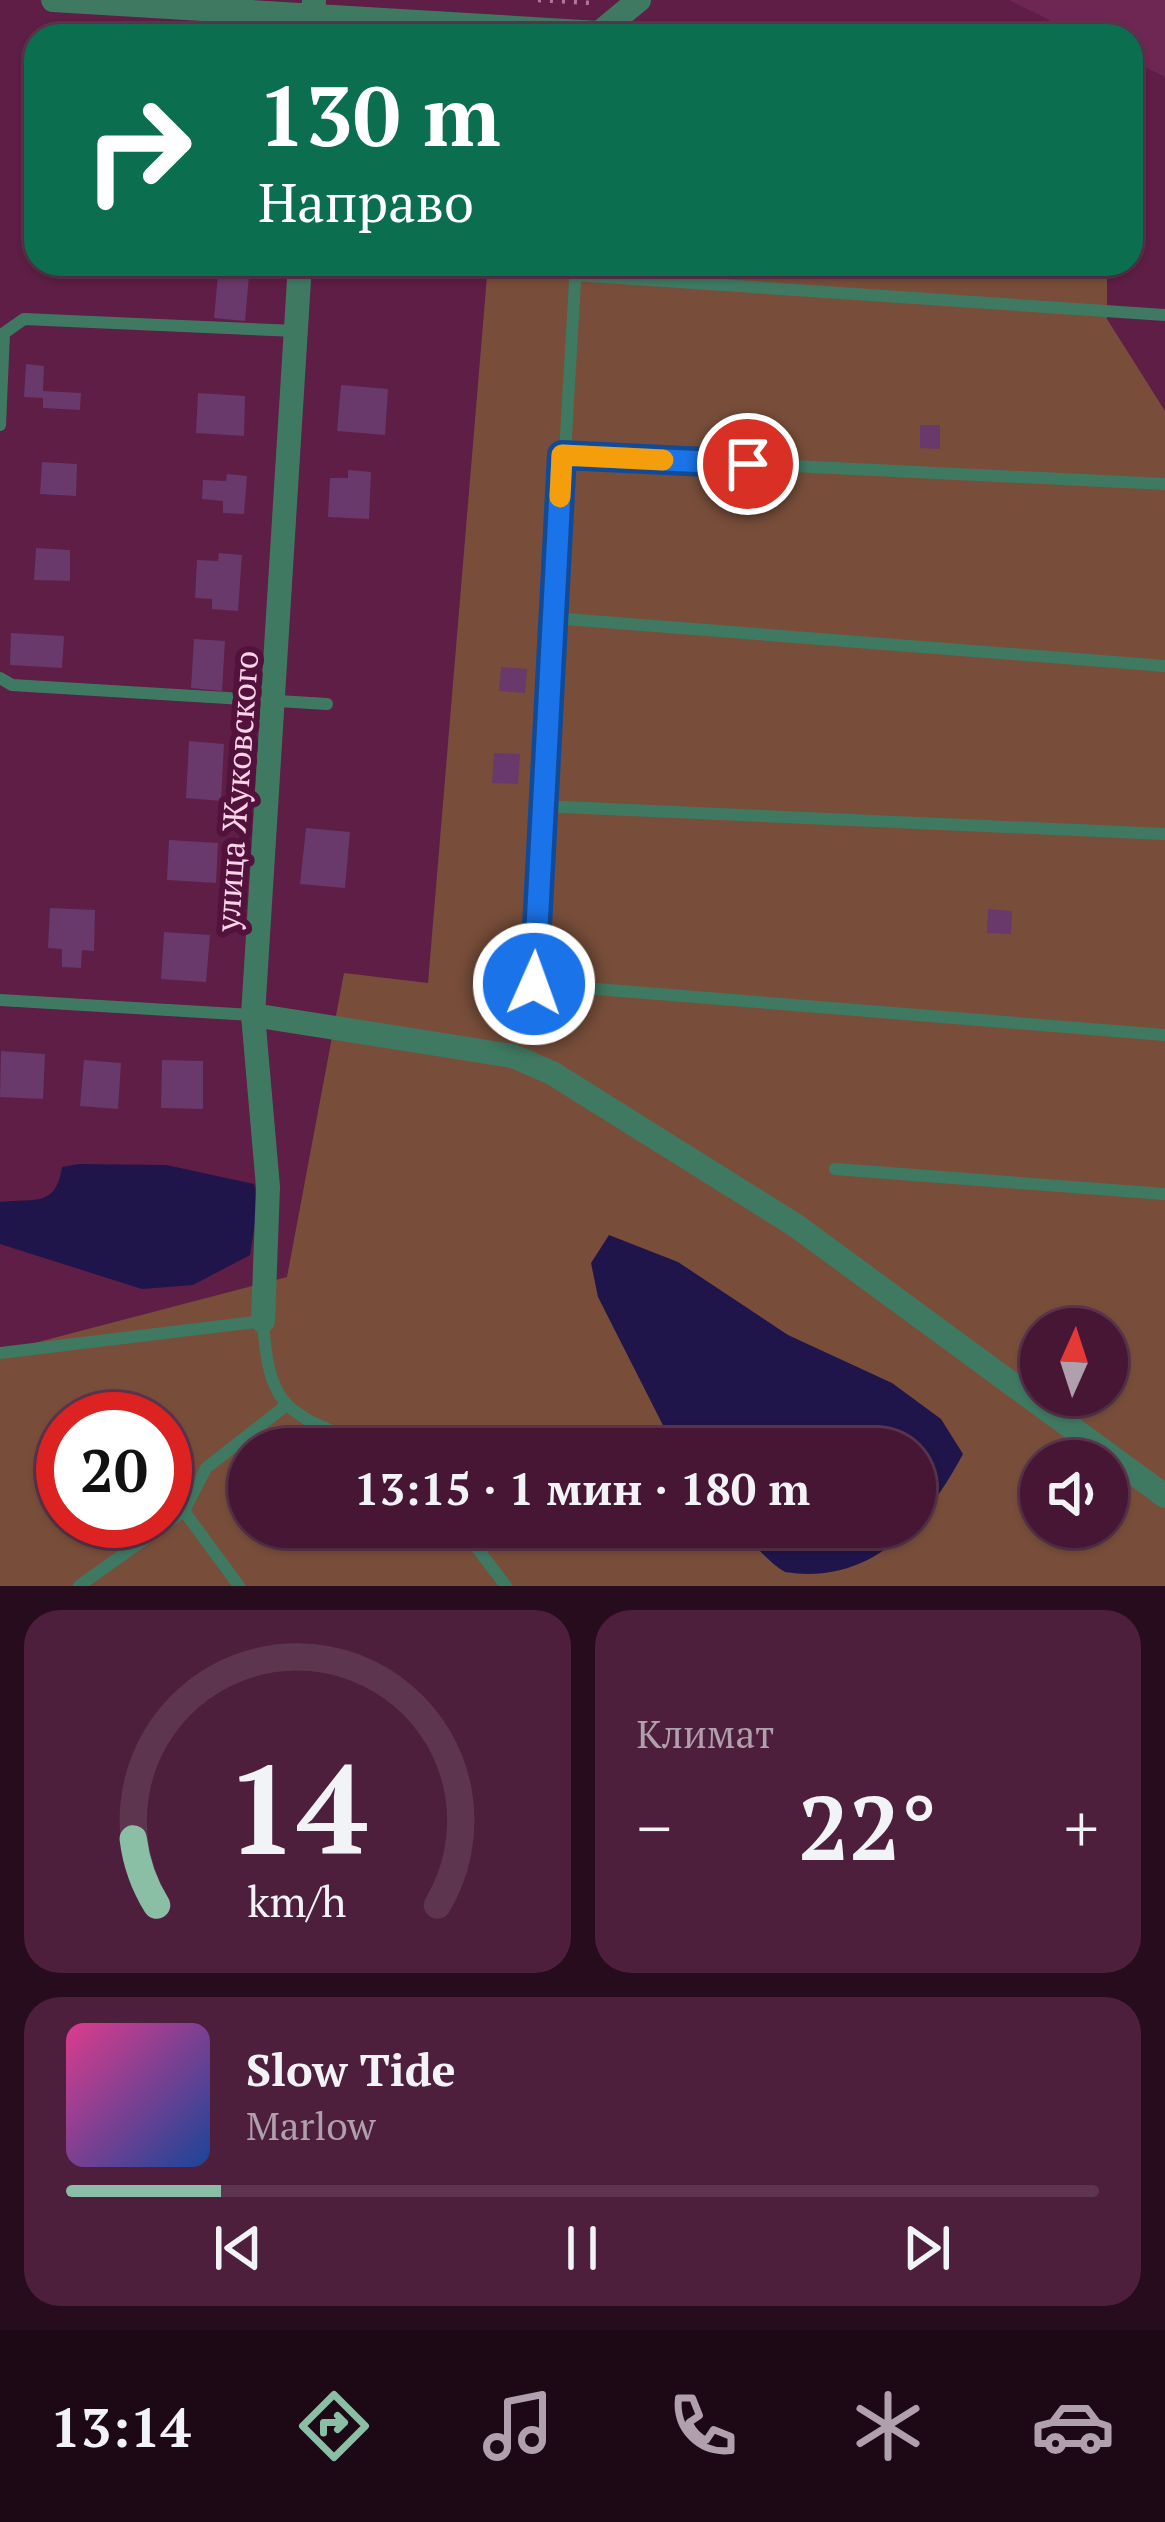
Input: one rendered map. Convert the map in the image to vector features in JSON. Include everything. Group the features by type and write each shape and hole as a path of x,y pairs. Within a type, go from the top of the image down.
{"street":[{"path":"53,0 420,24"},
{"path":"611,24 639,0"},
{"name":"улица Жуковского","path":"263,1322 268,1186 253,1016 277,700 300,276"},
{"path":"253,1016 513,1056 552,1072 795,1225 1165,1496"}],"lane":[{"path":"575,276 534,984 1165,1035"},
{"path":"665,276 1165,315"},
{"path":"0,425 4,333 24,319 297,331"},
{"path":"562,455 1165,484"},
{"path":"552,618 1165,666"},
{"path":"6,682 327,704"},
{"path":"541,806 1165,834"},
{"path":"0,1000 253,1016"},
{"path":"835,1168 1165,1193"},
{"path":"0,1353 263,1322 266,1376 284,1407 330,1428"},
{"path":"192,1495 206,1468 284,1407"},
{"path":"192,1522 239,1586"},
{"path":"79,1586 132,1548"},
{"path":"477,1548 506,1586"}],"path":[{"path":"538,0 602,3"}],"shaded area":[{"path":"1009,0 1165,0 1165,77 1143,66 1143,24 1058,24"},
{"path":"487,276 1107,276 1107,319 1165,411 1165,1586 0,1586 0,1352 287,1277 344,973 428,983"},
{"path":"166,1165 254,1184 258,1204 250,1255 193,1285 142,1289 0,1244 0,1202 49,1195 62,1167"},
{"path":"609,1235 678,1262 788,1335 892,1383 941,1419 963,1454 936,1498 936,1428 664,1428 598,1297 591,1263"},
{"path":"758,1548 886,1548 845,1569 816,1574 785,1572"}],"building":[{"path":"218,276 249,276 245,321 214,318"},
{"path":"26,364 44,366 43,391 81,393 80,410 43,408 43,398 24,397"},
{"path":"341,385 388,389 385,435 337,431"},
{"path":"198,393 245,396 244,436 196,433"},
{"path":"920,425 940,425 940,449 920,448"},
{"path":"42,462 77,464 76,496 40,494"},
{"path":"348,470 371,472 369,519 328,517 330,478 348,478"},
{"path":"227,474 247,476 244,514 223,513 223,501 202,499 203,480 226,481"},
{"path":"36,548 70,550 70,581 34,580"},
{"path":"219,553 242,555 238,611 212,609 212,599 195,598 197,560 218,561"},
{"path":"11,633 64,636 62,668 10,665"},
{"path":"194,639 225,641 222,691 191,688"},
{"path":"501,667 527,669 525,693 499,691"},
{"path":"189,741 224,744 221,801 186,798"},
{"path":"494,753 520,754 518,784 492,783"},
{"path":"306,828 350,832 345,888 300,884"},
{"path":"169,840 218,843 216,883 167,880"},
{"path":"50,908 95,910 94,951 82,950 81,968 62,967 62,949 48,948"},
{"path":"988,909 1012,911 1011,934 987,933"},
{"path":"164,932 210,935 206,982 161,979"},
{"path":"1,1051 45,1054 43,1099 0,1097"},
{"path":"84,1060 121,1063 118,1109 80,1106"},
{"path":"162,1060 203,1061 203,1109 161,1108"}],"slow traffic":[{"path":"560,497 562,455 663,460"}],"route":[{"path":"534,984 562,455 748,464"}]}
